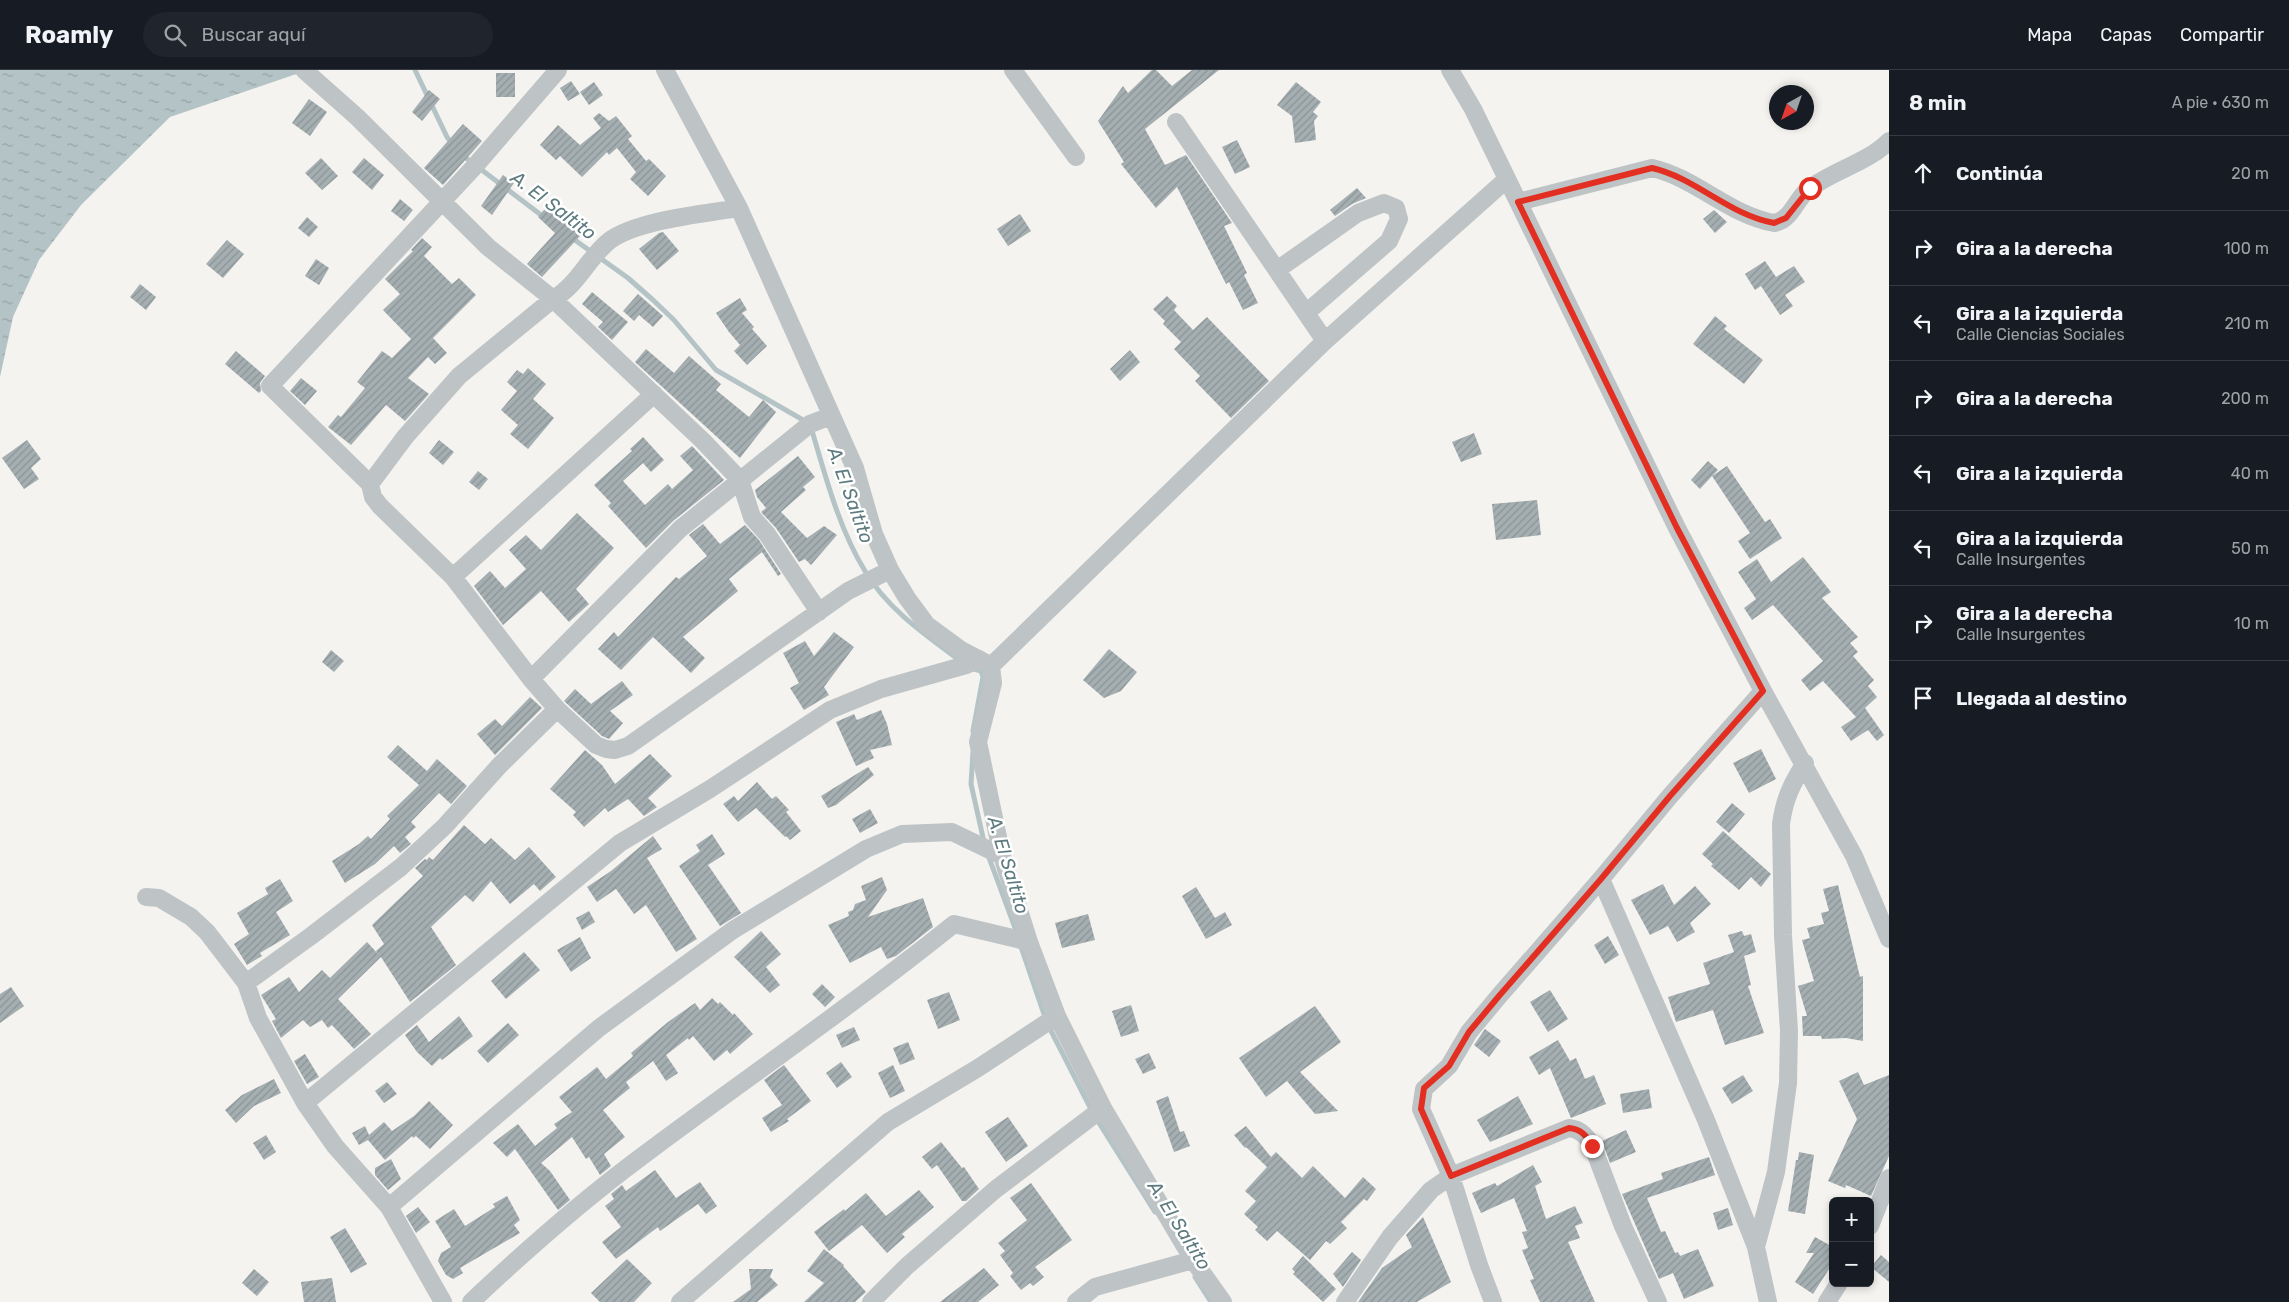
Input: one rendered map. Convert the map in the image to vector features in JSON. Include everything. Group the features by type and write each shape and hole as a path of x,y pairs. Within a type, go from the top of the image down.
{"street":[{"path":"304,70 357,117 488,247 553,299 654,394 740,480 752,517 767,534 819,612"},
{"path":"558,70 442,202 270,386 370,484 373,497 380,506 453,577 531,679 557,709 596,745 606,750 616,750 628,746 848,591 890,570"},
{"path":"664,70 740,208 830,416 855,468 874,534 890,570 906,598 927,625 961,650 985,663 993,683 978,742 1002,856 1029,942 1057,1016 1103,1108 1193,1260 1223,1302"},
{"path":"1013,70 1076,157"},
{"path":"1450,70 1473,109 1677,528 1763,691 1805,763 1854,856 1889,939"},
{"path":"1176,122 1325,341"},
{"path":"1518,202 1652,168 1671,174 1744,214 1774,223 1786,218 1810,188 1874,152 1889,141"},
{"path":"306,1103 620,843 710,789 830,710 881,689 966,665 985,663 1325,341 1507,179"},
{"path":"1277,270 1358,213 1384,203 1396,208 1399,219 1389,242 1306,314"},
{"path":"370,484 404,437 458,376 553,299 564,293 608,242 640,227 740,208"},
{"path":"453,577 654,394"},
{"path":"531,679 680,529 810,424 830,416"},
{"path":"1493,1302 1478,1265 1451,1176 1421,1109 1424,1088 1449,1066 1469,1032 1670,796 1763,691"},
{"path":"246,982 311,936 400,867 445,826 499,766 557,709"},
{"path":"1756,1247 1776,1172 1788,1083 1789,1031 1783,925 1781,824 1783,805 1792,784 1805,763"},
{"path":"389,1207 599,1028 733,930 866,849 902,834 952,832 1002,856"},
{"path":"1601,879 1706,1120 1756,1247 1768,1302"},
{"path":"146,897 159,898 192,917 207,932 246,982 258,1018 306,1103 335,1146 389,1207 443,1302"},
{"path":"471,1302 518,1258 639,1158 901,966 954,924 1029,942"},
{"path":"680,1302 888,1122 978,1068 1057,1016"},
{"path":"871,1302 907,1266 996,1189 1103,1108"},
{"path":"1346,1302 1396,1230 1431,1190 1451,1176 1569,1128 1576,1128 1586,1136 1592,1146 1623,1226 1658,1302"},
{"path":"1874,1216 1888,1181"},
{"path":"1076,1302 1095,1287 1193,1260"},
{"path":"1827,1302 1836,1287"}],"water":[{"path":"0,70 308,70 170,117 81,205 39,260 13,317 0,377"}],"building":[{"path":"1152,70 1156,70 1172,86 1192,70 1219,70 1145,129 1165,165 1186,155 1232,223 1224,226 1247,273 1244,275 1258,303 1243,310 1229,282 1226,284 1177,187 1156,208 1121,164 1124,162 1098,121 1123,86 1128,93"},
{"path":"496,73 515,73 515,97 496,97"},
{"path":"571,81 580,94 568,101 560,88"},
{"path":"594,82 603,95 589,105 580,92"},
{"path":"1296,82 1321,102 1313,112 1318,116 1314,121 1316,140 1295,143 1292,116 1277,105"},
{"path":"429,90 440,99 422,121 412,112"},
{"path":"309,99 327,112 310,136 292,123"},
{"path":"599,113 609,121 616,116 632,136 628,139 646,161 649,159 666,176 648,196 630,179 636,172 617,148 609,155 607,152 582,177 560,156 556,160 540,145 558,125 580,145 601,128 593,118"},
{"path":"463,124 482,141 443,185 424,168"},
{"path":"1237,140 1250,167 1235,174 1222,147"},
{"path":"321,158 338,176 322,190 305,173"},
{"path":"364,158 384,175 372,190 352,172"},
{"path":"503,175 514,183 492,215 481,206"},
{"path":"1357,188 1366,198 1352,204 1335,216 1330,210"},
{"path":"400,199 413,210 404,221 391,211"},
{"path":"548,205 581,235 542,277 527,264 555,233 538,217"},
{"path":"1714,210 1727,222 1715,233 1703,219"},
{"path":"1020,214 1031,231 1008,246 997,229"},
{"path":"307,217 318,227 309,237 298,228"},
{"path":"663,232 679,251 657,270 639,249"},
{"path":"422,238 432,247 424,256 452,284 459,278 476,295 433,338 447,353 435,364 428,357 408,378 429,394 405,421 386,405 351,445 328,427 338,415 341,417 365,388 357,382 382,351 392,358 411,339 383,310 400,294 385,279 413,251 411,250"},
{"path":"227,240 244,254 223,278 206,264"},
{"path":"316,259 329,268 319,285 305,276"},
{"path":"1765,261 1776,277 1794,266 1805,282 1785,295 1793,306 1780,315 1761,286 1755,290 1745,274"},
{"path":"140,284 156,297 146,310 130,297"},
{"path":"592,292 628,322 612,340 598,327 603,322 582,304"},
{"path":"638,294 663,316 653,327 639,315 634,321 623,311"},
{"path":"1167,296 1177,306 1174,310 1193,330 1207,317 1269,381 1231,418 1195,381 1200,376 1174,349 1181,342 1163,324 1165,321 1153,309"},
{"path":"740,298 747,310 742,313 754,327 752,329 767,346 747,365 734,351 740,345 716,313"},
{"path":"1715,316 1727,326 1724,329 1763,360 1744,384 1693,344"},
{"path":"646,349 674,373 689,356 721,384 716,390 749,417 763,400 776,412 740,458 635,362"},
{"path":"1130,350 1140,362 1120,381 1110,369"},
{"path":"236,351 265,376 260,383 261,391 259,393 225,364"},
{"path":"528,368 546,384 533,399 554,418 528,449 510,434 518,425 501,410 517,391 507,382 517,370 523,374"},
{"path":"301,378 317,391 305,405 290,391"},
{"path":"1474,433 1482,454 1461,462 1452,442"},
{"path":"643,437 664,460 651,472 643,463 623,481 645,505 668,484 672,489 693,470 680,456 692,446 724,480 673,521 646,548 608,506 611,503 594,485 632,451 630,449"},
{"path":"27,440 41,459 31,468 39,479 24,489 2,458"},
{"path":"439,440 454,452 443,465 429,453"},
{"path":"798,456 815,477 803,487 806,490 781,512 807,538 824,526 837,535 811,565 805,559 799,562 776,528 761,512 766,508 757,497 755,490"},
{"path":"1708,461 1718,470 1700,489 1691,480"},
{"path":"1727,466 1765,522 1770,519 1782,538 1750,559 1738,541 1750,533 1712,476"},
{"path":"478,471 488,479 479,490 469,482"},
{"path":"1537,500 1541,535 1496,540 1492,504"},
{"path":"577,513 614,548 576,589 589,604 569,622 541,591 503,625 474,586 490,571 505,588 526,569 509,550 526,535 541,550"},
{"path":"703,524 720,544 745,525 759,540 781,574 778,576 762,552 729,579 738,591 683,637 705,658 691,673 653,637 621,670 598,649 614,632 618,637 676,577 679,579 707,556 689,535"},
{"path":"1803,557 1831,592 1822,598 1858,637 1850,643 1858,652 1853,656 1874,680 1868,686 1877,697 1865,708 1884,735 1877,741 1868,730 1851,741 1841,727 1856,717 1823,681 1810,691 1801,680 1823,661 1773,605 1752,620 1744,608 1756,599 1738,572 1757,559 1771,582"},
{"path":"834,632 854,647 824,687 829,695 804,710 790,688 799,683 783,653 805,641 814,656"},
{"path":"1109,649 1137,672 1121,691 1104,698 1083,680"},
{"path":"331,650 344,661 334,672 322,662"},
{"path":"622,681 633,695 610,711 623,723 609,739 602,736 564,701 575,689 591,704"},
{"path":"530,697 542,708 495,755 477,734 495,719 502,726"},
{"path":"881,710 887,724 892,745 870,750 874,758 856,766 836,722 854,714 857,720"},
{"path":"398,745 427,771 437,759 467,786 451,804 439,793 411,822 416,827 405,837 411,844 400,853 394,846 375,864 345,883 332,861 368,836 371,839 390,819 387,816 419,785 387,757"},
{"path":"1761,749 1776,779 1749,793 1733,763"},
{"path":"585,750 602,765 615,784 650,754 672,776 648,798 657,807 644,816 628,799 608,812 605,808 584,827 573,815 576,812 550,789"},
{"path":"868,767 874,775 836,805 828,808 821,796"},
{"path":"757,782 772,799 776,796 789,810 786,812 801,831 790,840 756,808 738,822 723,804 734,796 738,801"},
{"path":"1732,803 1745,814 1729,833 1716,822"},
{"path":"870,809 878,823 860,833 852,819"},
{"path":"464,825 485,844 491,838 515,860 529,847 556,877 540,891 534,884 510,904 491,881 473,902 465,895 431,927 456,965 410,1002 381,957 338,999 371,1034 354,1049 332,1025 328,1028 322,1020 310,1027 303,1020 281,1038 272,1021 276,1019 261,995 289,977 299,992 322,970 330,978 367,942 379,955 376,951 384,944 372,925 423,876 415,868 429,857 433,860"},
{"path":"1723,831 1771,874 1761,887 1751,877 1739,890 1711,866 1713,864 1702,854"},
{"path":"712,834 725,854 708,865 741,913 720,926 679,866 700,851 696,845"},
{"path":"653,836 662,849 647,858 697,939 676,952 646,905 634,914 616,889 597,902 587,887 611,871"},
{"path":"882,877 887,890 868,917 923,898 933,927 896,956 887,959 881,947 850,963 828,925 849,916 848,912 853,910 855,904 866,900 861,886"},
{"path":"280,879 293,901 276,912 290,935 260,953 262,956 247,965 234,944 249,934 237,913 268,894 265,888"},
{"path":"1663,884 1674,905 1695,886 1711,904 1690,923 1695,932 1677,942 1668,926 1650,935 1631,900"},
{"path":"1838,885 1860,977 1863,976 1863,1041 1846,1038 1822,1039 1821,1036 1803,1036 1802,1016 1807,1016 1798,986 1814,981 1802,940 1810,938 1807,928 1824,924 1821,913 1829,911 1823,889"},
{"path":"1196,887 1215,918 1225,912 1232,925 1206,939 1182,896"},
{"path":"589,911 595,922 582,930 576,918"},
{"path":"1088,914 1095,940 1062,948 1055,923"},
{"path":"761,931 781,954 766,967 780,985 770,993 734,957"},
{"path":"1742,931 1744,936 1751,934 1756,952 1744,956 1751,985 1748,986 1764,1033 1725,1045 1713,1010 1676,1022 1668,997 1710,984 1703,963 1734,952 1728,935"},
{"path":"1608,936 1619,955 1605,964 1594,945"},
{"path":"580,937 591,958 571,972 557,950"},
{"path":"524,952 540,970 506,999 491,981"},
{"path":"822,984 835,997 825,1007 812,994"},
{"path":"11,987 24,1006 0,1023 0,994"},
{"path":"1550,990 1568,1019 1548,1032 1530,1002"},
{"path":"949,992 960,1020 938,1029 927,1000"},
{"path":"712,998 718,1004 720,1002 733,1015 734,1013 753,1034 730,1054 727,1050 714,1061 693,1036 666,1055 678,1073 666,1081 653,1061 626,1082 630,1088 603,1110 625,1137 604,1154 611,1166 600,1175 589,1157 586,1159 572,1137 541,1163 550,1171 570,1200 558,1210 515,1149 507,1157 493,1143 518,1124 535,1146 557,1128 554,1124 572,1112 559,1097 597,1067 606,1079 633,1056 631,1053 668,1022 695,1003 700,1010"},
{"path":"1131,1005 1139,1031 1121,1037 1112,1011"},
{"path":"1315,1006 1341,1042 1300,1072 1338,1111 1315,1114 1287,1081 1266,1097 1239,1058"},
{"path":"459,1016 473,1036 442,1060 440,1058 432,1066 417,1052 405,1035 417,1025 429,1042"},
{"path":"508,1023 519,1035 488,1063 477,1051"},
{"path":"854,1027 860,1040 842,1048 836,1035"},
{"path":"1485,1029 1501,1041 1489,1057 1474,1045"},
{"path":"1558,1040 1570,1061 1576,1058 1585,1079 1594,1075 1606,1104 1571,1118 1550,1068 1539,1075 1529,1057"},
{"path":"908,1042 915,1059 900,1065 893,1048"},
{"path":"1149,1053 1156,1068 1143,1074 1135,1059"},
{"path":"305,1054 319,1077 307,1084 294,1061"},
{"path":"841,1062 852,1077 837,1088 826,1073"},
{"path":"784,1065 811,1101 787,1119 789,1121 771,1132 762,1118 782,1105 764,1080"},
{"path":"893,1065 905,1091 890,1098 878,1073"},
{"path":"1858,1072 1864,1085 1889,1075 1889,1156 1871,1196 1846,1185 1845,1188 1828,1181 1857,1119 1839,1081"},
{"path":"1743,1075 1753,1091 1732,1104 1722,1088"},
{"path":"274,1079 281,1093 254,1106 236,1123 225,1110 242,1095"},
{"path":"387,1082 397,1094 384,1103 375,1091"},
{"path":"1649,1089 1652,1108 1623,1113 1620,1094"},
{"path":"1168,1096 1180,1132 1184,1131 1190,1146 1174,1152 1156,1101"},
{"path":"1518,1096 1533,1124 1490,1142 1477,1120"},
{"path":"429,1101 453,1125 430,1149 416,1136 413,1138 412,1136 385,1160 368,1140 359,1145 352,1133 365,1126 369,1135 384,1122 392,1131 414,1116"},
{"path":"1008,1117 1028,1146 1006,1162 985,1132"},
{"path":"1246,1126 1271,1157 1276,1152 1302,1178 1313,1166 1345,1198 1363,1177 1376,1189 1367,1201 1364,1199 1341,1222 1347,1228 1330,1244 1326,1241 1310,1260 1277,1231 1267,1241 1255,1230 1258,1227 1244,1214 1256,1201 1245,1191 1267,1167 1245,1148 1234,1135"},
{"path":"1626,1130 1636,1152 1610,1163 1602,1141"},
{"path":"266,1135 276,1152 264,1160 253,1143"},
{"path":"941,1142 962,1168 964,1167 979,1189 966,1201 962,1201 937,1165 932,1169 922,1157"},
{"path":"1799,1152 1814,1155 1805,1214 1788,1211"},
{"path":"1709,1157 1715,1175 1647,1198 1661,1232 1665,1231 1675,1253 1678,1252 1680,1256 1698,1249 1714,1286 1684,1299 1673,1273 1659,1279 1622,1194 1663,1179 1661,1173"},
{"path":"391,1159 401,1179 388,1190 375,1175 375,1168"},
{"path":"1533,1165 1542,1182 1535,1186 1546,1219 1575,1206 1583,1223 1575,1226 1580,1238 1568,1242 1595,1302 1540,1302 1530,1280 1534,1279 1522,1250 1528,1248 1522,1232 1527,1231 1514,1198 1481,1213 1472,1193 1495,1183 1497,1186"},
{"path":"655,1170 676,1198 700,1182 717,1206 706,1214 698,1204 660,1231 658,1227 616,1259 602,1242 621,1227 605,1206 614,1199 611,1194 622,1185 626,1191"},
{"path":"1031,1183 1072,1240 1035,1267 1044,1277 1033,1286 1030,1283 1021,1290 1010,1276 1013,1273 1000,1255 1005,1251 998,1243 1027,1220 1010,1198"},
{"path":"919,1190 934,1207 902,1234 905,1237 887,1253 862,1225 829,1251 814,1232 844,1209 845,1211 866,1193 886,1216"},
{"path":"507,1196 520,1220 514,1225 520,1233 460,1268 463,1273 453,1279 446,1275 438,1261 441,1253 451,1247 435,1221 454,1209 465,1226 495,1207 493,1204"},
{"path":"418,1207 430,1222 416,1233 406,1216"},
{"path":"1728,1208 1733,1225 1718,1230 1713,1213"},
{"path":"1423,1217 1451,1282 1417,1302 1358,1302 1382,1268 1412,1247 1406,1235"},
{"path":"345,1228 367,1264 351,1273 330,1237"},
{"path":"1815,1237 1829,1245 1829,1269 1813,1294 1795,1282 1814,1253 1806,1253"},
{"path":"824,1249 844,1265 866,1292 855,1302 804,1302 824,1283 807,1271"},
{"path":"1352,1252 1361,1260 1343,1287 1333,1274"},
{"path":"1881,1255 1889,1262 1889,1282 1874,1270 1874,1263"},
{"path":"1303,1256 1336,1289 1323,1302 1293,1274 1295,1272 1292,1269"},
{"path":"627,1259 652,1283 634,1302 600,1302 591,1293"},
{"path":"984,1268 999,1285 978,1302 940,1302"},
{"path":"254,1269 269,1282 257,1296 242,1283"},
{"path":"749,1269 773,1269 770,1277 778,1285 757,1302 733,1302 751,1289"},
{"path":"332,1278 336,1302 304,1302 301,1282"}],"waterway":[{"name":"A. El Saltito","path":"415,70 447,137 453,145"},
{"name":"A. El Saltito","path":"462,155 545,218"},
{"name":"A. El Saltito","path":"572,238 628,278 653,300 674,320 716,370 810,424 827,481 847,537 865,571 874,585 897,610 922,632 962,662"},
{"name":"A. El Saltito","path":"971,668 981,671 983,677 973,731"},
{"name":"A. El Saltito","path":"973,752 971,784 984,842"},
{"name":"A. El Saltito","path":"988,855 1018,936"},
{"name":"A. El Saltito","path":"1020,944 1047,1023 1094,1115 1155,1212"},
{"name":"A. El Saltito","path":"1195,1277 1211,1302"}],"route":[{"path":"1592,1146 1586,1136 1576,1128 1569,1128 1451,1176 1421,1109 1424,1088 1449,1066 1469,1032 1499,996 1670,796 1763,691 1677,528 1518,202 1652,168 1671,174 1744,214 1760,221 1774,223 1786,218 1810,188"}]}
